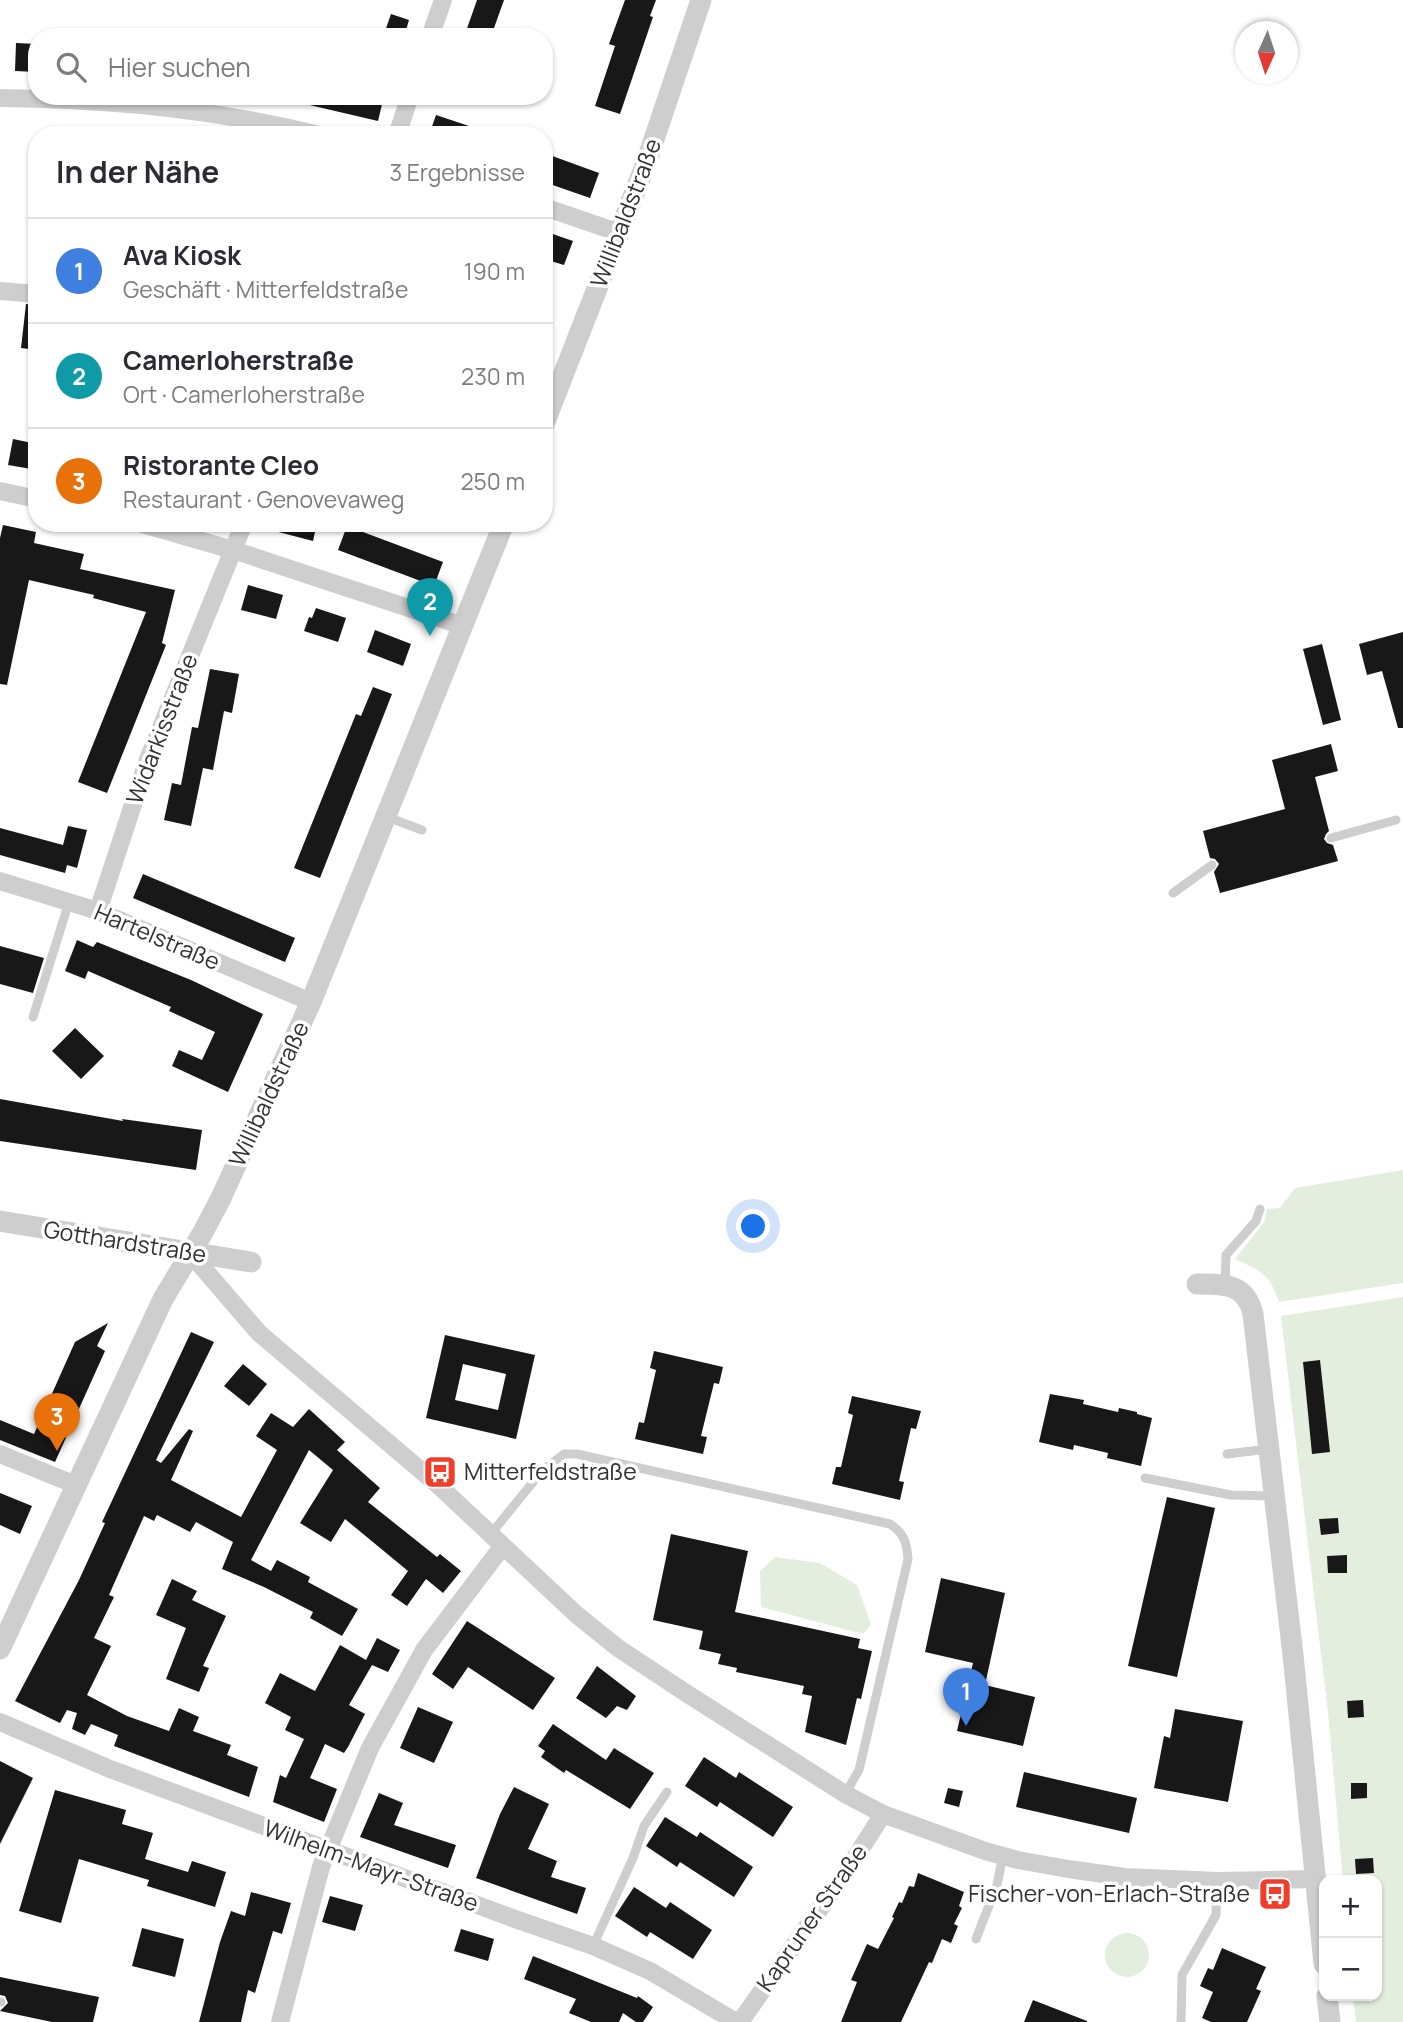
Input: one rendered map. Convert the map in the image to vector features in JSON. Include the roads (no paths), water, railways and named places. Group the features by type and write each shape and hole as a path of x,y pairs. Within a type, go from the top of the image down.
{"street":[{"path":"433,28 443,0"},
{"name":"Willibaldstraße","path":"553,401 645,166 701,0"},
{"path":"0,98 28,98"},
{"path":"131,105 282,126"},
{"path":"400,126 407,105"},
{"path":"553,209 620,233"},
{"path":"0,291 28,293"},
{"path":"0,491 28,497"},
{"path":"170,532 463,626"},
{"name":"Widarkisstraße","path":"98,911 147,762 240,532"},
{"name":"Willibaldstraße","path":"0,1648 163,1299 220,1200 311,1002 500,532"},
{"name":"Hartelstraße","path":"0,881 98,911 311,1002"},
{"name":"Gotthardstraße","path":"0,1221 251,1262"},
{"path":"190,1253 259,1333 411,1461 577,1615 618,1648 845,1794 883,1814 1003,1855 1068,1869 1125,1877 1217,1881 1316,1879"},
{"path":"1197,1284 1225,1284 1243,1292 1250,1300 1293,1655 1322,1938"},
{"path":"0,1454 76,1485"},
{"path":"280,2022 328,1850 370,1748 424,1650 496,1541"},
{"name":"Wilhelm-Mayr-Straße","path":"0,1723 110,1769 593,1945 650,1971 738,2022"},
{"name":"Kapruner Straße","path":"738,2022 848,1869 883,1814"},
{"path":"1328,2001 1330,2022"}],"lane":[{"path":"387,817 422,830"},
{"path":"1331,838 1395,820"},
{"path":"1172,892 1212,865"},
{"path":"33,1017 69,902"},
{"path":"1225,1284 1226,1255 1256,1221 1260,1209"},
{"path":"1227,1454 1269,1449"},
{"path":"496,1541 542,1471 564,1454 577,1454 890,1524 900,1530 907,1544 908,1559 859,1770 845,1794"},
{"path":"1144,1478 1231,1495 1274,1496"},
{"path":"593,1945 633,1858 644,1826 667,1792"},
{"path":"976,1939 997,1885 1003,1855"},
{"path":"1181,2022 1182,1975 1216,1915 1217,1881"}],"place":[{"name":"Camerloherstraße","path":"430,636"},
{"name":"Ristorante Cleo","path":"57,1451"},
{"name":"Mitterfeldstraße","path":"440,1472"},
{"name":"Ava Kiosk","path":"966,1726"},
{"name":"Fischer-von-Erlach-Straße","path":"1275,1894"}]}
